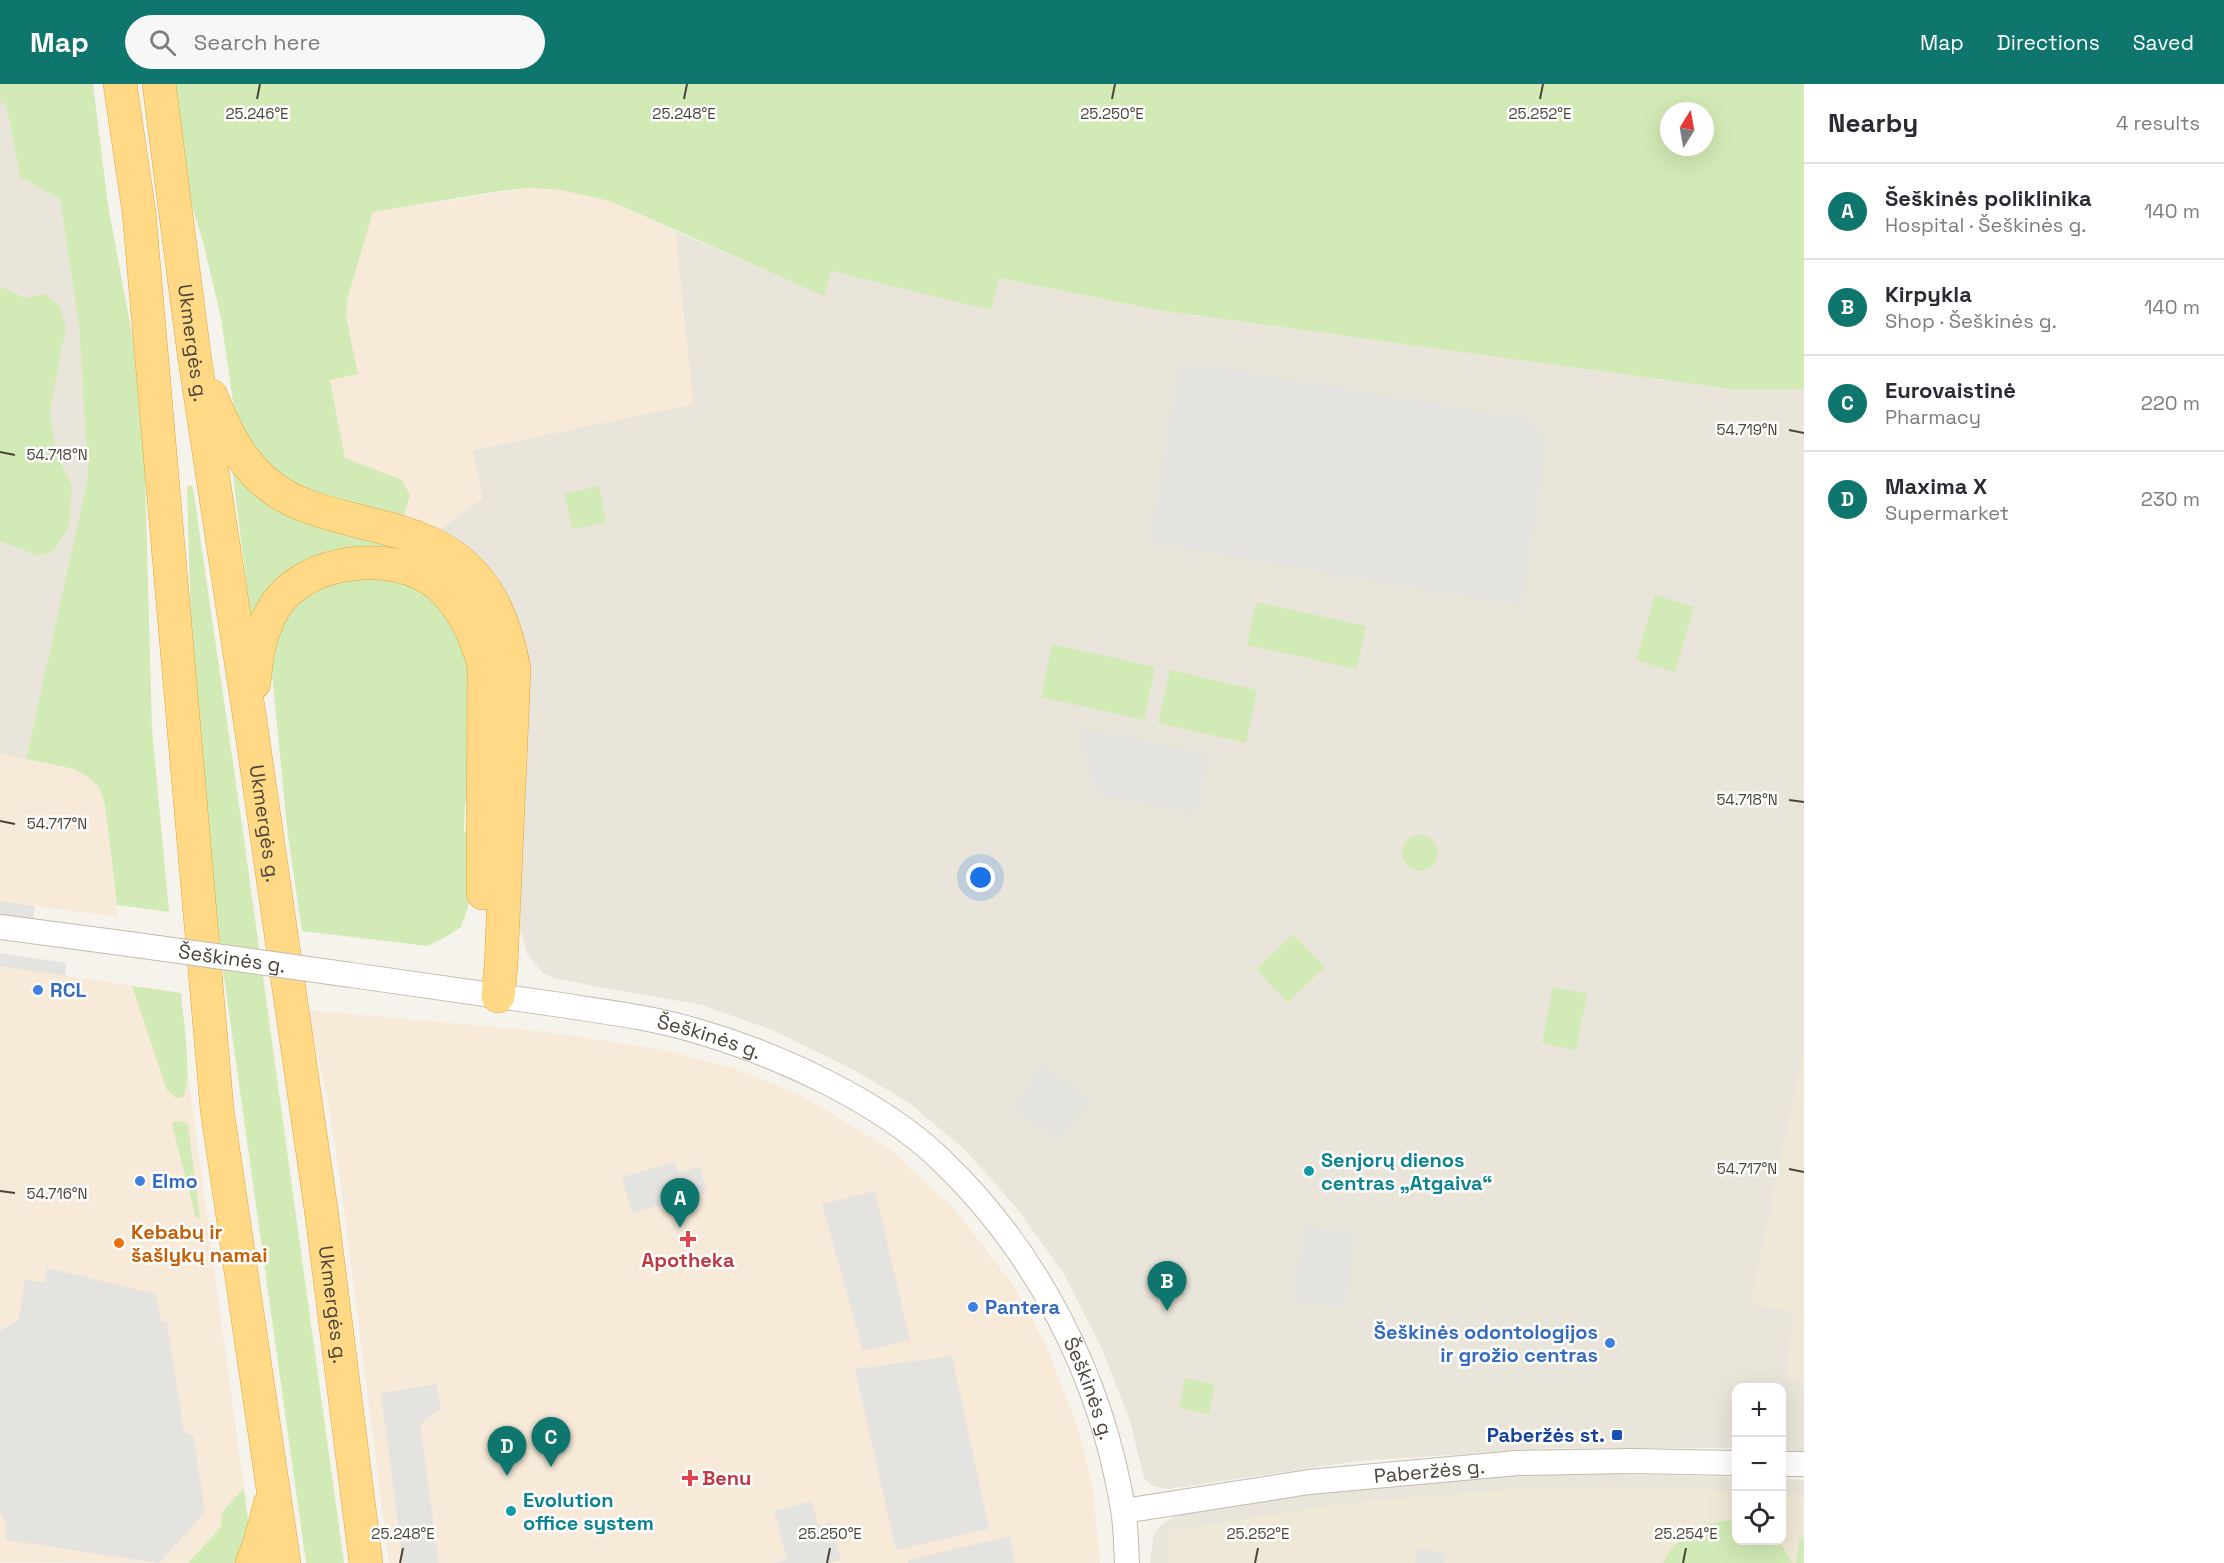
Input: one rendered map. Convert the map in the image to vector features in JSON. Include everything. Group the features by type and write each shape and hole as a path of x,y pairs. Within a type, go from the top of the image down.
{"highway":[{"name":"Ukmergės g.","path":"120,84 139,212 217,1108 284,1563"},
{"name":"Ukmergės g.","path":"159,84 194,354 322,1216 366,1563"},
{"path":"194,354 233,444 248,466 271,487 306,505 334,515 419,538 437,546 455,558 473,575 489,594 501,617 514,669 501,966 487,995"},
{"path":"250,720 256,654 264,628 274,607 290,589 310,576 352,563 377,563 421,573 438,584 454,601 473,629 484,664 483,940 487,995"},
{"path":"252,1563 259,1546 273,1491"}],"street":[{"name":"Šeškinės g.","path":"0,927 633,1016 699,1031 752,1049 806,1072 852,1096 938,1157 997,1223 1023,1257 1049,1298 1080,1361 1101,1418 1124,1511 1127,1563"},
{"name":"Paberžės g.","path":"1124,1511 1309,1482 1505,1464 1630,1461 1732,1463"},
{"path":"1786,1464 1804,1464"}],"shaded area":[{"path":"0,102 6,105 20,177 60,199 79,326 88,477 26,759 0,754"},
{"path":"529,188 561,190 610,201 675,231 693,404 473,450 482,499 437,531 402,522 402,480 345,458 330,379 357,374 346,317 347,300 373,212"},
{"path":"675,231 823,295 831,271 866,278 999,278 1157,310 1737,390 1804,389 1804,1452 1786,1450 1786,1383 1732,1383 1732,1448 1555,1448 1358,1461 1168,1489 1157,1487 1144,1478 1130,1421 1102,1349 1063,1272 1015,1206 965,1150 909,1103 856,1071 775,1031 702,1005 556,979 544,974 527,954 520,929 524,661 520,635 513,608 499,581 477,557 437,531 482,499 473,450 693,404"},
{"path":"1203,365 1525,419 1546,443 1521,605 1150,542 1179,368"},
{"path":"1078,728 1207,754 1196,813 1097,794"},
{"path":"0,754 74,769 99,787 105,804 118,917 0,901"},
{"path":"0,901 35,906 33,920 0,915"},
{"path":"0,953 66,963 65,976 0,966"},
{"path":"0,966 181,993 186,1061 244,1488 222,1512 221,1527 188,1563 0,1562"},
{"path":"306,1010 539,1031 660,1049 737,1069 804,1097 890,1149 954,1208 1013,1285 1046,1345 1078,1428 1093,1489 1100,1563 389,1563 340,1179 326,1090"},
{"path":"1804,1049 1804,1382 1787,1378 1794,1311 1751,1304"},
{"path":"1041,1064 1090,1100 1057,1140 1013,1110"},
{"path":"675,1162 678,1172 700,1167 707,1193 632,1213 622,1177"},
{"path":"875,1191 910,1340 863,1351 822,1204"},
{"path":"1306,1226 1356,1235 1343,1308 1293,1300"},
{"path":"47,1268 156,1294 161,1321 167,1323 184,1432 193,1436 205,1512 159,1563 6,1540 6,1523 0,1512 0,1331 19,1319 25,1280 45,1282"},
{"path":"952,1356 989,1529 896,1550 855,1369"},
{"path":"436,1384 441,1408 420,1425 439,1563 403,1563 381,1393"},
{"path":"1527,1472 1732,1477 1732,1545 1786,1545 1786,1479 1804,1480 1804,1563 1150,1563 1153,1537 1160,1526 1174,1516 1189,1511 1402,1482"},
{"path":"1612,1486 1732,1491 1732,1545 1786,1545 1786,1493 1804,1494 1804,1563 1168,1563 1170,1531 1346,1503 1514,1489"},
{"path":"812,1501 818,1526 832,1522 841,1560 829,1563 773,1563 787,1559 774,1511"},
{"path":"1010,1536 1015,1563 908,1563 908,1560"},
{"path":"1417,1548 1446,1554 1444,1563 1415,1563"}],"green space":[{"path":"0,84 93,84 108,205 133,340 145,475 152,729 169,912 117,905 105,804 99,787 74,769 26,759 88,477 79,326 60,199 20,177 6,105 0,102"},
{"path":"175,84 1804,84 1804,389 1737,390 1157,310 999,278 991,310 831,271 824,296 610,201 561,190 529,188 373,212 347,300 346,317 358,374 330,380 345,458 402,480 410,495 402,522 284,483 237,430 221,318 192,206"},
{"path":"0,286 25,298 45,294 60,306 66,327 50,411 56,453 72,486 69,525 54,551 38,556 0,541"},
{"path":"232,469 414,547 493,671 407,551 378,546 339,551 251,619"},
{"path":"190,485 193,488 242,825 344,1563 306,1563 195,769 187,487"},
{"path":"599,486 606,522 572,529 565,494"},
{"path":"404,577 450,607 463,638 470,686 478,781 465,803 464,830 472,842 474,854 468,908 461,927 427,946 302,931 288,836 271,664 273,647 284,617 308,591 344,578"},
{"path":"1655,595 1694,607 1675,672 1636,660"},
{"path":"1256,602 1366,626 1357,669 1247,645"},
{"path":"1052,644 1155,667 1144,720 1041,697"},
{"path":"1170,670 1257,690 1246,743 1158,723"},
{"path":"1420,835 1433,840 1438,853 1433,866 1420,871 1407,866 1402,853 1407,840"},
{"path":"1293,934 1325,967 1288,1002 1256,969"},
{"path":"132,986 181,993 187,1063 186,1089 183,1097 176,1098 167,1090"},
{"path":"1553,987 1587,994 1576,1050 1542,1043"},
{"path":"174,1121 188,1125 200,1219 196,1218 172,1125"},
{"path":"1185,1378 1215,1384 1209,1414 1179,1408"},
{"path":"244,1488 249,1528 245,1563 188,1563 221,1527 222,1512"},
{"path":"1732,1520 1732,1545 1782,1545 1793,1563 1663,1563 1683,1537 1701,1526"},
{"path":"1800,1538 1804,1539 1804,1563 1796,1563"}],"place":[{"name":"RCL","path":"38,990"},
{"name":"Senjorų dienos centras „Atgaiva“","path":"1309,1171"},
{"name":"Elmo","path":"140,1181"},
{"name":"Šeškinės poliklinika","path":"680,1228"},
{"name":"Apotheka","path":"688,1239"},
{"name":"Kebabų ir šašlykų namai","path":"119,1243"},
{"name":"Pantera","path":"973,1307"},
{"name":"Kirpykla","path":"1167,1311"},
{"name":"Šeškinės odontologijos ir grožio centras","path":"1610,1343"},
{"name":"Paberžės st.","path":"1617,1435"},
{"name":"Eurovaistinė","path":"551,1467"},
{"name":"Maxima X","path":"507,1476"},
{"name":"Benu","path":"690,1478"},
{"name":"Evolution office system","path":"511,1511"}]}
